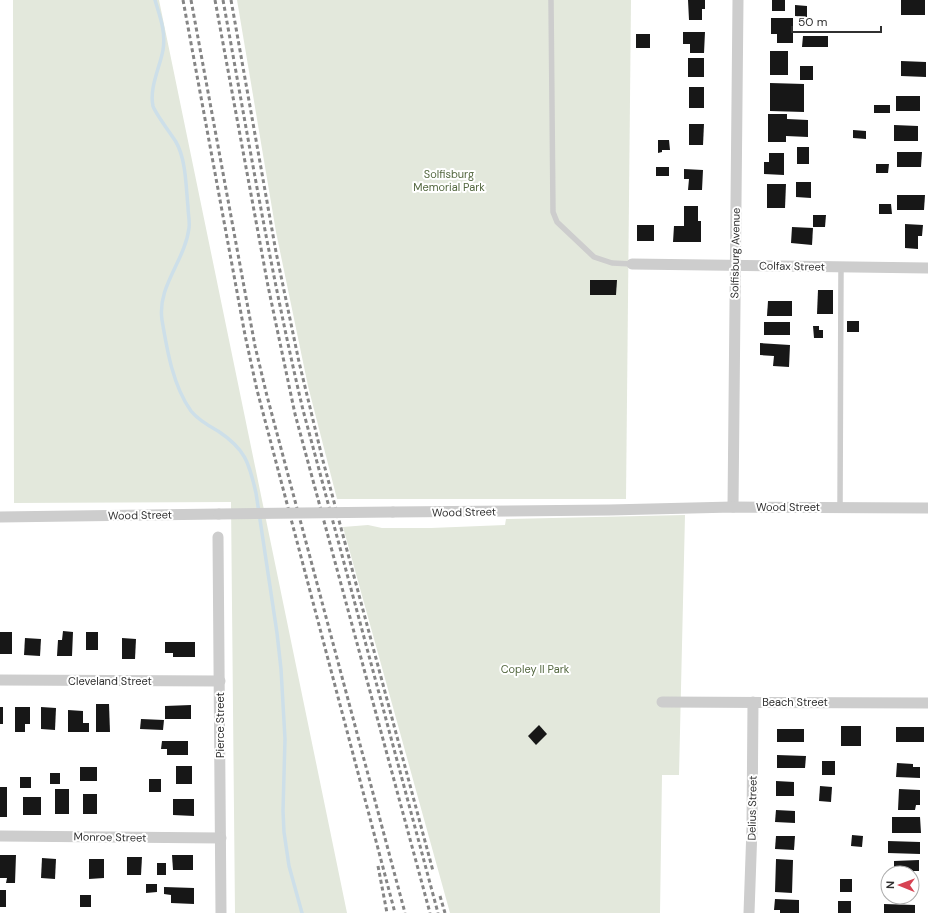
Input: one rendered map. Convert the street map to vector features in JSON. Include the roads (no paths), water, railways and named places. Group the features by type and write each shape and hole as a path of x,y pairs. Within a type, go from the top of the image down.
{"street":[{"name":"Solfisburg Avenue","path":"733,507 738,0"},
{"name":"Colfax Street","path":"632,264 928,268"},
{"name":"Wood Street","path":"0,517 625,510 733,507 928,508"},
{"name":"Pierce Street","path":"218,537 221,913"},
{"name":"Cleveland Street","path":"0,680 220,681"},
{"name":"Beach Street","path":"662,702 928,703"},
{"name":"Delius Street","path":"749,913 752,828 753,702"},
{"name":"Monroe Street","path":"0,836 221,838"}],"lane":[{"path":"551,0 553,212 558,222 594,256 612,264 632,264"},
{"path":"840,507 841,267"}],"waterway":[{"path":"155,0 162,25 164,43 162,57 152,92 153,106 176,142 182,157 185,173 189,223 182,252 167,285 162,308 162,320 175,379 185,401 197,417 218,431 240,450 251,473 256,493 281,669 285,739 283,811 284,832 289,866 302,913"}],"railway":[{"path":"183,0 245,335 257,390 395,913"},
{"path":"191,0 255,346 405,913"},
{"path":"215,0 268,286 295,414 430,913"},
{"path":"223,0 270,257 303,410 438,913"},
{"path":"231,0 276,252 299,362 322,457 433,871"},
{"path":"378,866 387,913"},
{"path":"440,896 445,913"}],"park label":[{"name":"Solfisburg Memorial Park","path":"449,180"},
{"name":"Copley II Park","path":"535,669"}]}
